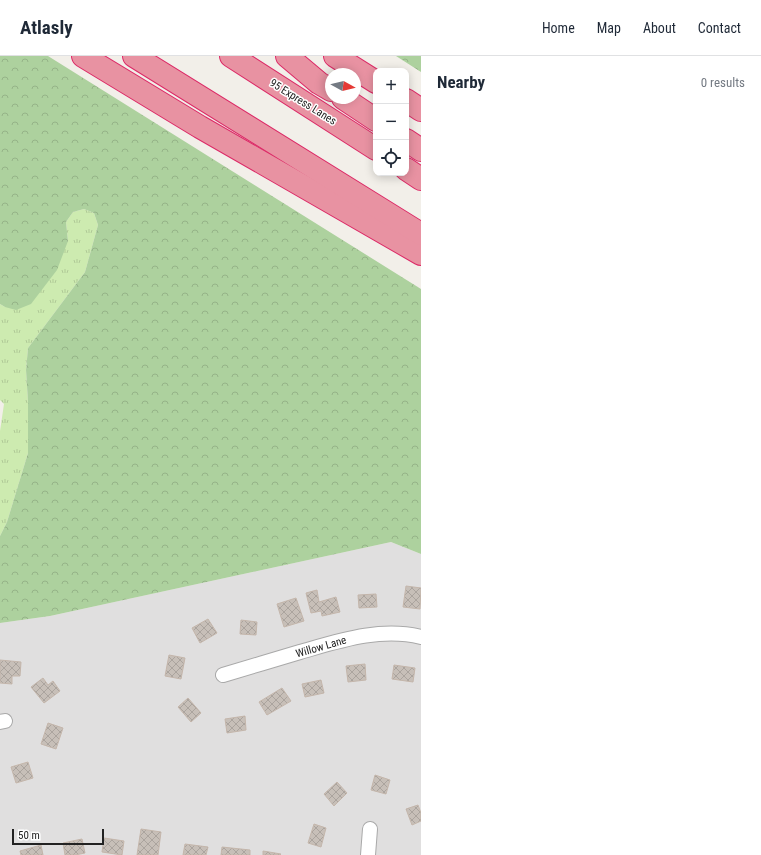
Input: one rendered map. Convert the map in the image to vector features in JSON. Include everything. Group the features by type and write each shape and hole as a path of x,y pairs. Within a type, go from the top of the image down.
{"highway":[{"path":"83,56 200,127 421,254"},
{"path":"134,56 421,234"},
{"name":"95 Express Lanes","path":"230,56 373,147"},
{"path":"287,56 325,86"},
{"path":"335,56 373,80"},
{"path":"409,102 421,110"},
{"path":"409,142 421,150"},
{"path":"409,171 421,179"}],"street":[{"name":"Willow Lane","path":"223,675 346,639 370,635 394,634 421,636"},
{"path":"368,855 370,829"}],"shaded area":[{"path":"391,542 421,554 421,855 0,855 0,623 50,616"}],"green space":[{"path":"0,56 48,56 421,289 421,554 391,542 50,616 0,623 0,536 7,522 28,453 28,402 26,370 28,348 85,272 98,225 94,213 84,209 73,212 66,222 68,241 57,270 31,304 16,310 0,304"},
{"path":"396,56 421,56 421,72"},
{"path":"84,209 94,213 98,225 85,272 28,348 26,370 28,402 28,453 7,522 0,536 0,431 4,404 0,400 0,304 5,307 68,241 66,222 73,212"}],"building":[{"path":"406,586 421,588 420,609 403,607"},
{"path":"317,590 319,602 336,597 340,612 322,616 321,611 311,613 306,593"},
{"path":"376,594 377,607 359,608 358,595"},
{"path":"296,598 304,621 284,627 277,604"},
{"path":"208,619 217,633 200,643 192,628"},
{"path":"241,620 257,622 256,635 240,634"},
{"path":"169,655 185,658 181,679 165,676"},
{"path":"0,660 21,662 20,676 12,676 12,684 0,683"},
{"path":"365,664 366,680 348,682 346,666"},
{"path":"394,665 415,668 413,682 392,679"},
{"path":"43,678 48,685 53,681 60,691 44,703 31,687"},
{"path":"321,680 324,693 305,697 302,684"},
{"path":"282,688 291,701 267,715 259,702"},
{"path":"188,698 201,713 191,722 178,707"},
{"path":"245,716 246,730 227,733 225,719"},
{"path":"48,723 63,728 56,749 41,744"},
{"path":"28,762 33,778 16,783 11,767"},
{"path":"375,775 390,780 386,794 371,790"},
{"path":"337,782 347,793 334,806 324,794"},
{"path":"418,805 421,813 421,821 412,825 406,809"},
{"path":"314,824 326,828 321,847 308,843"},
{"path":"141,829 161,832 158,855 137,855"},
{"path":"104,838 124,841 122,855 102,852"},
{"path":"82,839 85,853 65,855 63,843"},
{"path":"185,844 208,847 206,855 183,855"},
{"path":"41,845 43,855 21,855 20,851"},
{"path":"222,847 250,850 250,855 221,855"},
{"path":"263,851 281,854 263,855"}]}
